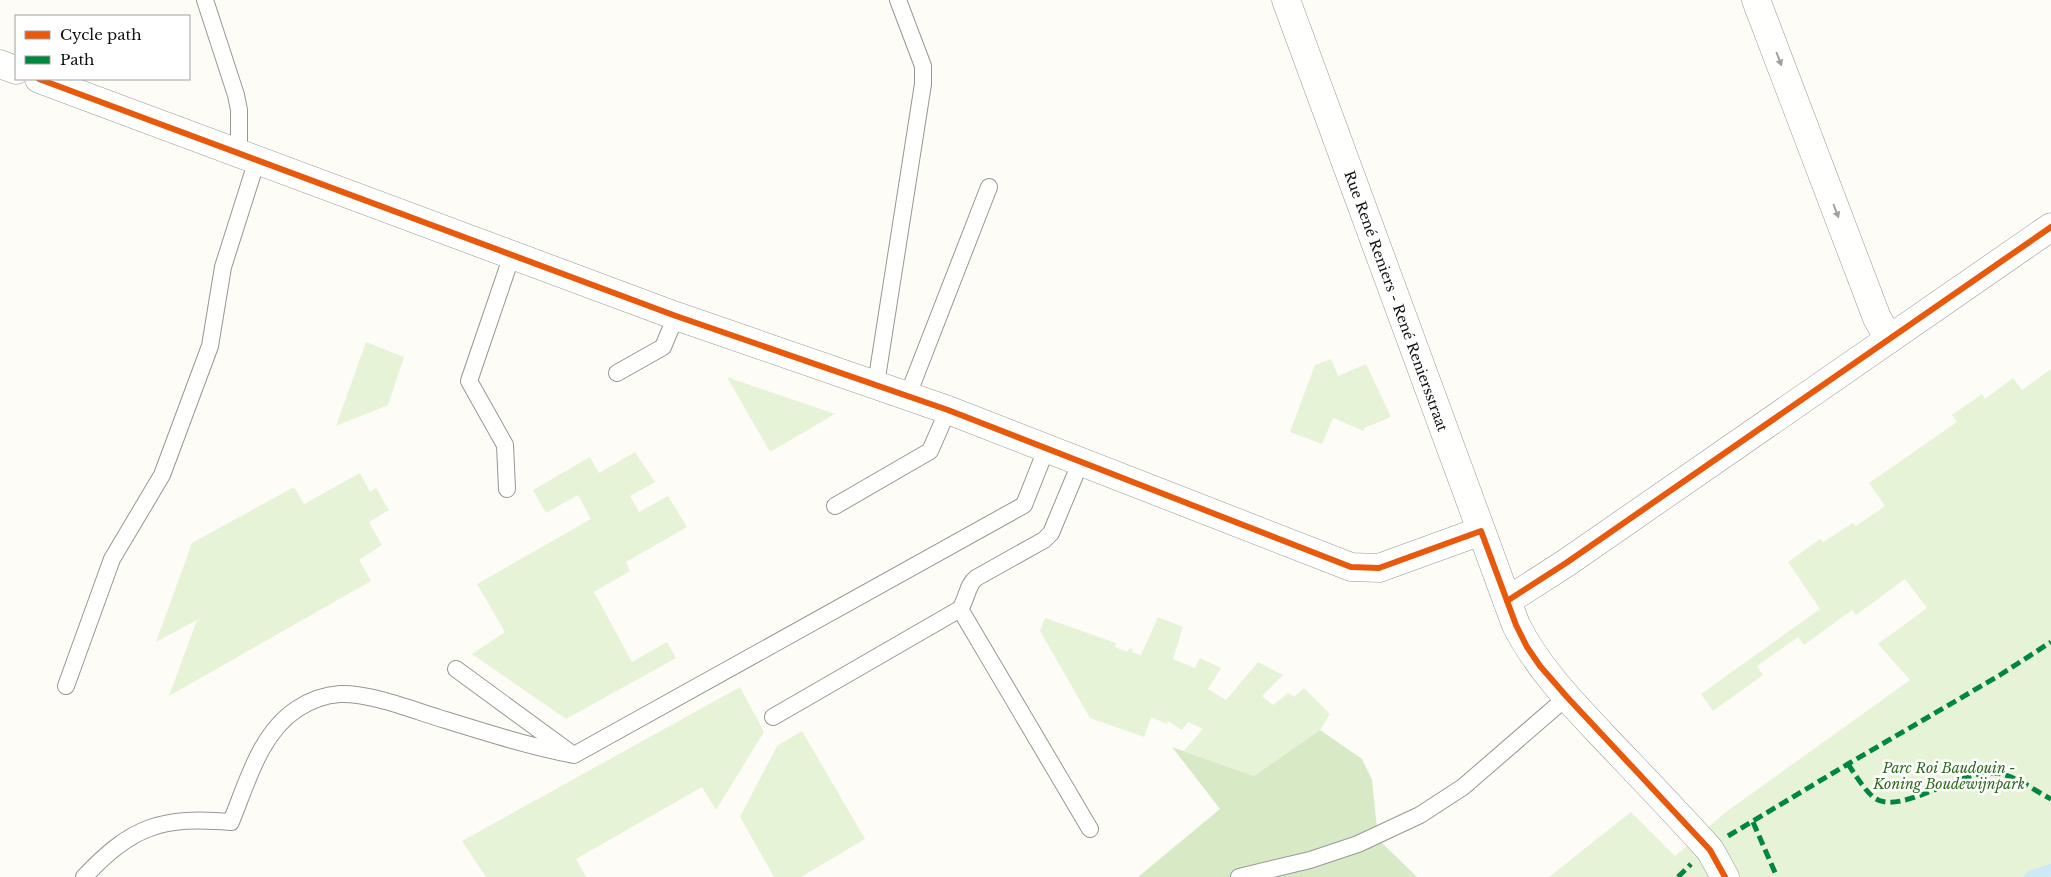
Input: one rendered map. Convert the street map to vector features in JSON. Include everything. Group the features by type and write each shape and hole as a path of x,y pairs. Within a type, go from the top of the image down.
{"street":[{"name":"Rue René Reniers - René Reniersstraat","path":"1286,0 1507,601 1527,648 1567,697 1710,850 1724,874"},
{"path":"1756,0 1877,318 1889,339"},
{"path":"0,64 15,70"},
{"path":"42,80 676,316 908,395 1082,460 1351,567 1379,568 1481,531"},
{"path":"1507,601 1566,563 2051,227"}],"lane":[{"path":"66,686 112,559 162,475 210,346 223,267 248,157 236,95 205,0"},
{"path":"876,384 923,84 923,66 898,0"},
{"path":"908,395 989,187"},
{"path":"507,489 505,445 469,381 512,255"},
{"path":"617,373 663,347 676,316"},
{"path":"835,506 930,451 948,410"},
{"path":"84,877 106,853 139,832 165,822 199,819 231,822 259,753 276,728 296,709 317,698 340,694 379,699 521,744 574,755 1024,506 1047,447"},
{"path":"773,717 960,609 971,582 1044,540 1052,533 1082,460"},
{"path":"960,609 1090,829"},
{"path":"456,669 574,755"},
{"path":"1239,877 1310,860 1358,844 1420,815 1462,787 1567,697"}],"green space":[{"path":"366,342 404,357 388,405 336,426"},
{"path":"1331,359 1338,376 1366,364 1391,417 1364,428 1364,431 1333,418 1322,444 1290,432 1315,365"},
{"name":"Parc Roi Baudouin - Koning Boudewijnpark","path":"2051,369 2051,877 1549,877 1631,812 1675,856 1726,812 1910,680 1878,644 1927,608 1905,579 1856,615 1852,610 1804,645 1798,637 1757,666 1763,675 1713,711 1701,694 1820,609 1788,562 1820,539 1823,542 1853,523 1856,526 1885,506 1869,483 1957,422 1952,415 1982,394 1985,399 2013,378 2022,390"},
{"path":"727,377 835,414 770,452"},
{"path":"635,452 655,482 630,496 639,512 668,496 687,527 626,562 630,571 594,592 632,662 667,642 676,658 566,719 472,654 505,632 477,584 591,519 578,495 546,513 533,490 590,457 599,473"},
{"path":"360,473 370,492 376,488 389,510 369,522 382,545 359,560 371,581 169,696 197,620 156,642 192,543 294,487 304,504"},
{"path":"1158,617 1183,627 1173,659 1195,668 1200,658 1221,668 1208,689 1226,700 1258,662 1283,675 1262,696 1273,705 1288,693 1294,697 1304,688 1330,714 1320,730 1254,776 1184,751 1203,729 1188,722 1182,730 1168,721 1167,724 1151,717 1144,737 1090,718 1040,631 1045,618 1116,643 1115,647 1127,652 1130,648 1133,649 1132,652 1141,655"},
{"path":"740,687 764,732 716,810 702,787 576,859 586,877 486,877 462,841"},
{"path":"1320,730 1362,759 1372,780 1378,839 1417,877 1138,877 1220,809 1172,747 1254,776"},
{"path":"802,731 865,839 801,877 774,877 740,817 777,746"}],"waterway":[{"path":"2030,877 2051,870"}],"marked path":[{"path":"1728,836 2000,675 2051,642"},
{"path":"1848,764 1872,796 1887,802 1916,797 1964,778 1992,773 2015,779 2051,799"},
{"path":"1753,822 1777,877"},
{"path":"1678,877 1691,864"}],"cycle path":[{"path":"42,80 676,316 948,410 1351,567 1379,568 1481,531 1516,625 1527,647 1540,666 1710,850 1725,877"},
{"path":"1507,601 1566,563 2051,227"}]}
